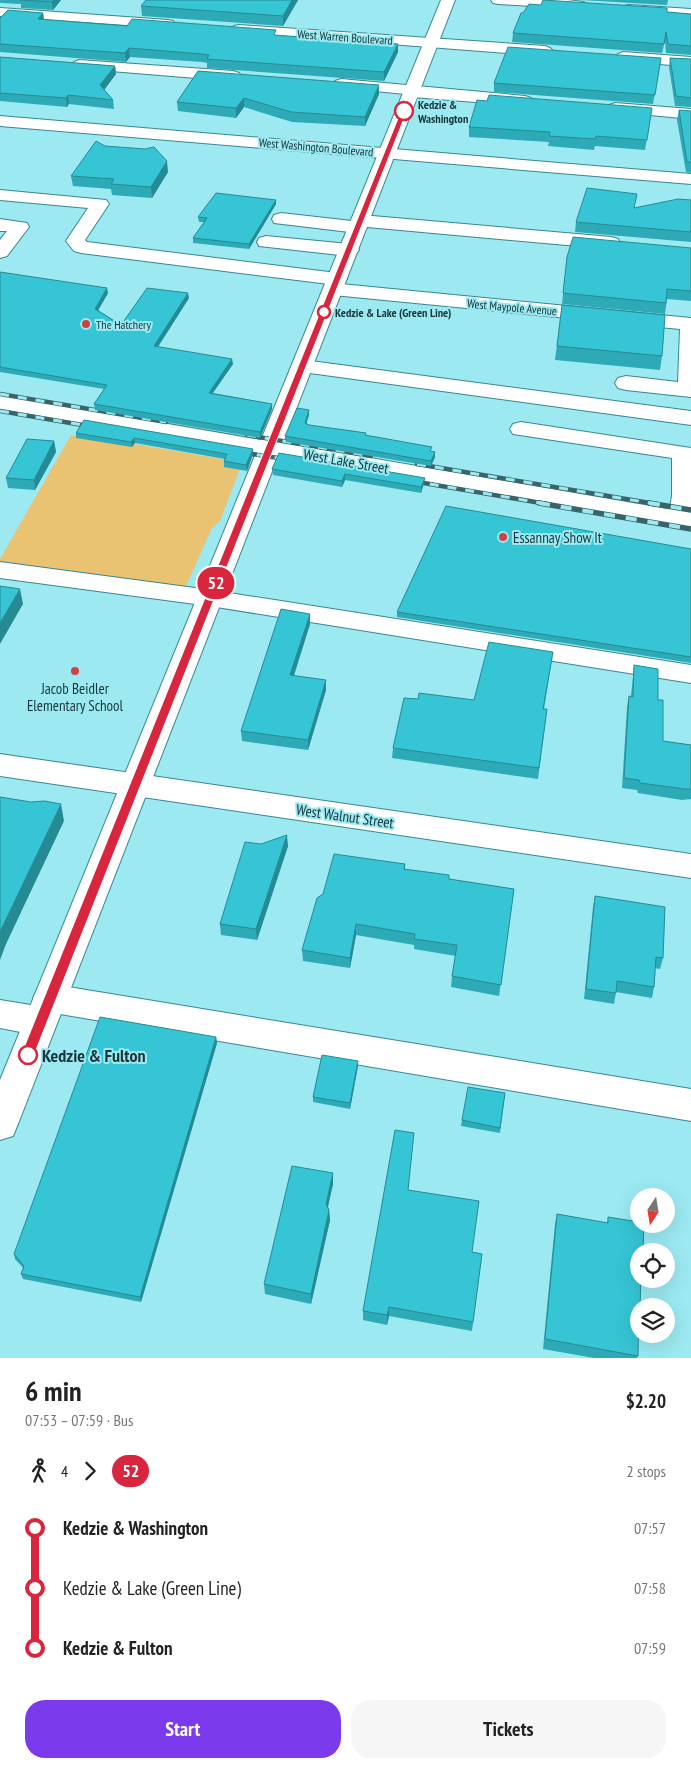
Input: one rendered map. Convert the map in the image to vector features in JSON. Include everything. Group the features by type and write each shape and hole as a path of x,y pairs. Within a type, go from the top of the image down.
{"street":[{"path":"0,1124 448,0"},
{"path":"498,0 594,6"},
{"path":"614,8 691,13"},
{"path":"0,12 181,25"},
{"name":"West Warren Boulevard","path":"220,28 563,53"},
{"path":"612,56 691,62"},
{"path":"60,63 248,77"},
{"path":"327,83 544,102"},
{"path":"603,107 691,114"},
{"name":"West Washington Boulevard","path":"0,121 691,179"},
{"name":"West Maypole Avenue","path":"0,195 100,204 75,241 81,246 335,284 691,324"},
{"path":"281,219 632,244"},
{"path":"0,225 20,227 0,252"},
{"path":"266,242 349,250"},
{"path":"626,383 690,390 691,324"},
{"path":"303,366 691,418"},
{"name":"West Lake Street","path":"0,402 686,519"},
{"path":"522,429 683,453 686,519"},
{"path":"0,570 210,598 691,674"},
{"name":"West Walnut Street","path":"0,765 691,866"},
{"path":"0,1014 46,1009 691,1105"}],"shaded area":[{"path":"71,435 112,442 118,441 239,462 241,467 220,521 212,528 182,595 0,570 0,559"}],"building":[{"path":"20,0 54,0 52,2"},
{"path":"146,0 292,0 283,16 141,6"},
{"path":"543,0 667,8 667,12 691,14 691,46 668,44 666,32 664,44 513,33 521,13 529,4 541,5"},
{"path":"8,10 43,13 38,19 127,26 132,19 276,30 274,35 398,44 384,72 207,59 209,55 129,48 125,53 0,44 0,18"},
{"path":"508,47 661,58 655,95 494,83"},
{"path":"0,57 115,66 100,85 113,100 68,95 66,98 0,93"},
{"path":"670,58 691,59 691,98 676,96"},
{"path":"198,71 379,85 365,117 291,112 244,98 236,108 177,102"},
{"path":"489,95 652,108 647,140 596,136 595,139 549,136 550,132 469,127 477,100 487,101"},
{"path":"679,110 691,111 691,162 687,162"},
{"path":"96,141 105,146 145,149 154,147 167,161 151,187 111,184 114,179 71,176"},
{"path":"587,188 637,194 634,208 678,199 691,200 691,232 576,222"},
{"path":"216,193 276,200 249,244 193,238 207,218 198,217"},
{"path":"573,237 691,248 691,291 667,289 666,303 563,293 567,257"},
{"name":"The Hatchery","path":"0,272 107,288 95,309 121,325 147,288 188,293 154,346 232,359 209,393 272,404 260,432 94,404 107,385 0,367"},
{"path":"562,305 665,315 662,356 557,346"},
{"path":"297,408 309,410 305,423 309,425 366,433 365,435 432,447 430,451 435,452 431,461 285,436"},
{"path":"84,420 253,449 246,465 224,461 227,454 134,438 131,442 76,433"},
{"path":"27,439 54,441 34,480 6,478"},
{"path":"279,453 425,478 421,487 345,474 342,481 272,469"},
{"path":"446,506 691,549 691,657 397,612"},
{"path":"0,586 20,589 0,623"},
{"path":"281,609 310,614 290,675 326,680 308,740 241,731"},
{"path":"489,642 553,652 543,709 547,709 539,768 393,748 404,698 418,699 419,693 474,700"},
{"path":"634,665 658,669 658,700 663,700 663,741 691,745 691,789 640,783 639,780 624,778 629,696 633,697"},
{"path":"0,797 61,804 0,932"},
{"path":"287,835 256,929 220,924 245,842 261,844"},
{"path":"334,854 405,864 404,869 449,875 449,879 514,889 501,985 452,976 457,945 414,939 415,934 356,924 350,958 302,950 317,898 323,894"},
{"path":"595,896 665,907 663,958 656,957 654,987 617,981 616,993 586,989"},
{"path":"100,1017 216,1037 140,1297 21,1274 24,1266 14,1254"},
{"path":"322,1055 358,1061 350,1103 313,1097"},
{"path":"468,1087 505,1093 500,1128 462,1120"},
{"path":"395,1130 414,1133 408,1190 479,1201 472,1252 482,1254 473,1322 389,1307 387,1315 363,1311"},
{"path":"292,1166 333,1173 326,1204 329,1210 311,1294 264,1284"},
{"path":"557,1214 608,1223 608,1217 630,1221 630,1233 644,1233 643,1243 630,1243 630,1288 641,1288 640,1298 630,1298 630,1343 638,1343 638,1356 545,1339"}],"railway":[{"path":"0,394 166,422"},
{"path":"0,411 94,427"},
{"path":"247,435 371,456"},
{"path":"239,452 291,460"},
{"path":"417,464 656,504"},
{"path":"412,481 547,504"},
{"path":"539,503 691,529"},
{"path":"649,503 691,510"}],"bus line":[{"name":"52","path":"28,1055 404,111"}],"place":[{"name":"Kedzie & Washington","path":"404,111"},
{"name":"Kedzie & Lake (Green Line)","path":"324,312"},
{"name":"The Hatchery","path":"86,324"},
{"name":"Essannay Show It","path":"503,537"},
{"name":"Jacob Beidler Elementary School","path":"75,671"},
{"name":"Kedzie & Fulton","path":"28,1055"}]}
